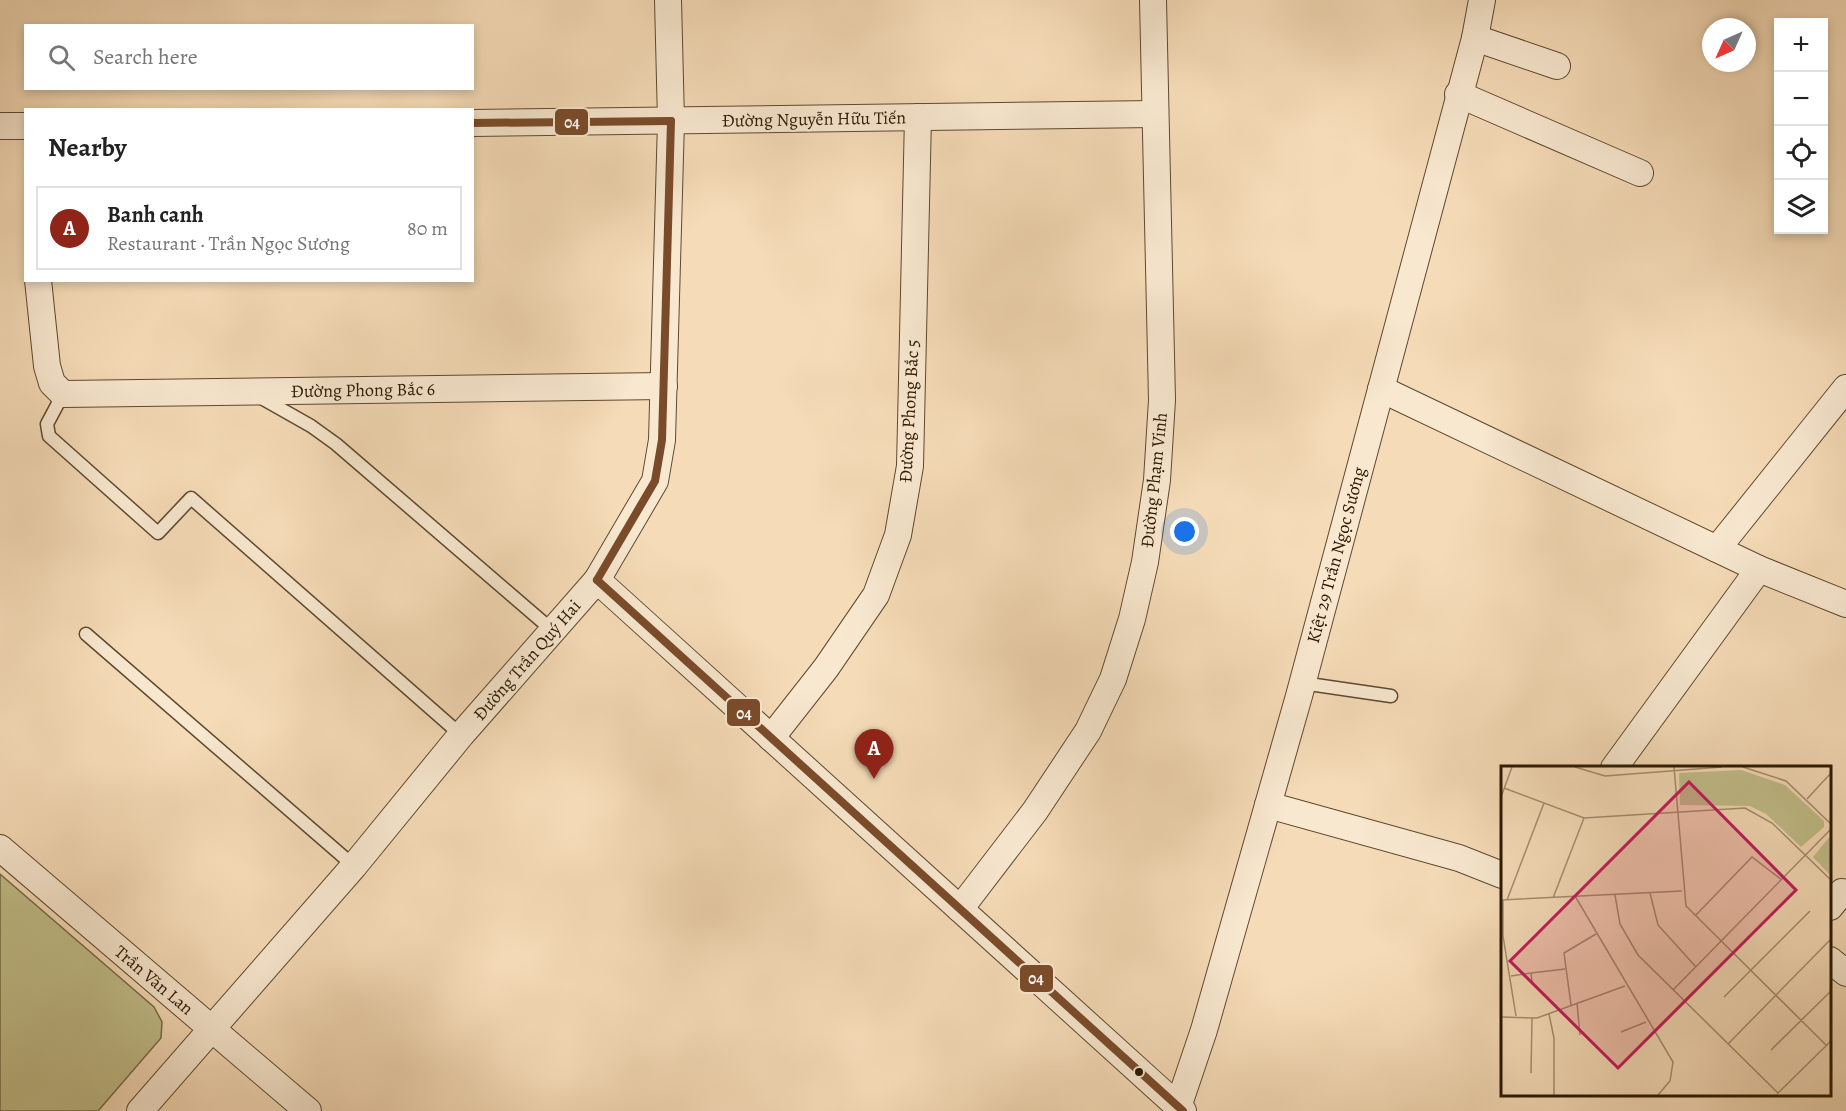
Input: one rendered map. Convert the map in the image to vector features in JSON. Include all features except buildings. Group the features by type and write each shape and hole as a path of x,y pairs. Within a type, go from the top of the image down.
{"street":[{"name":"Đường Trần Quý Hai","path":"140,1111 354,866 460,735 597,580 655,481 662,440 664,386 671,121 668,0"},
{"name":"Đường Phạm Vinh","path":"960,909 1035,811 1088,731 1113,679 1132,619 1145,562 1157,480 1162,400 1153,0"},
{"name":"Kiệt 29 Trần Ngọc Sương","path":"1180,1109 1302,683 1458,94 1475,38 1482,0"},
{"path":"1475,38 1557,66"},
{"path":"1458,94 1640,174"},
{"name":"Đường Nguyễn Hữu Tiến","path":"474,123 1155,114"},
{"name":"Đường Phong Bắc 5","path":"771,738 826,668 876,595 898,536 910,466 918,117"},
{"path":"38,282 47,366 52,383 63,394"},
{"name":"Đường Phong Bắc 6","path":"63,394 664,386"},
{"path":"1717,549 1846,388"},
{"path":"1381,389 1759,569 1846,604"},
{"path":"1615,766 1759,569"},
{"path":"597,580 1180,1109"},
{"path":"1268,806 1460,858 1501,874"},
{"name":"Trần Văn Lan","path":"0,849 308,1111"},
{"path":"1831,961 1846,973"}],"lane":[{"path":"252,391 312,426 336,444 552,630"},
{"path":"63,394 47,424 49,436 158,533 190,498 460,735"},
{"path":"86,634 354,866"},
{"path":"1302,683 1391,696"}],"shaded area":[{"path":"0,874 154,1007 162,1022 161,1038 98,1111 0,1111"}],"transit line":[{"name":"04","path":"474,123 671,121"},
{"name":"04","path":"597,580 655,481 662,440 671,121"},
{"name":"04","path":"597,580 1183,1111"}],"place":[{"name":"Banh canh","path":"874,779"}]}
